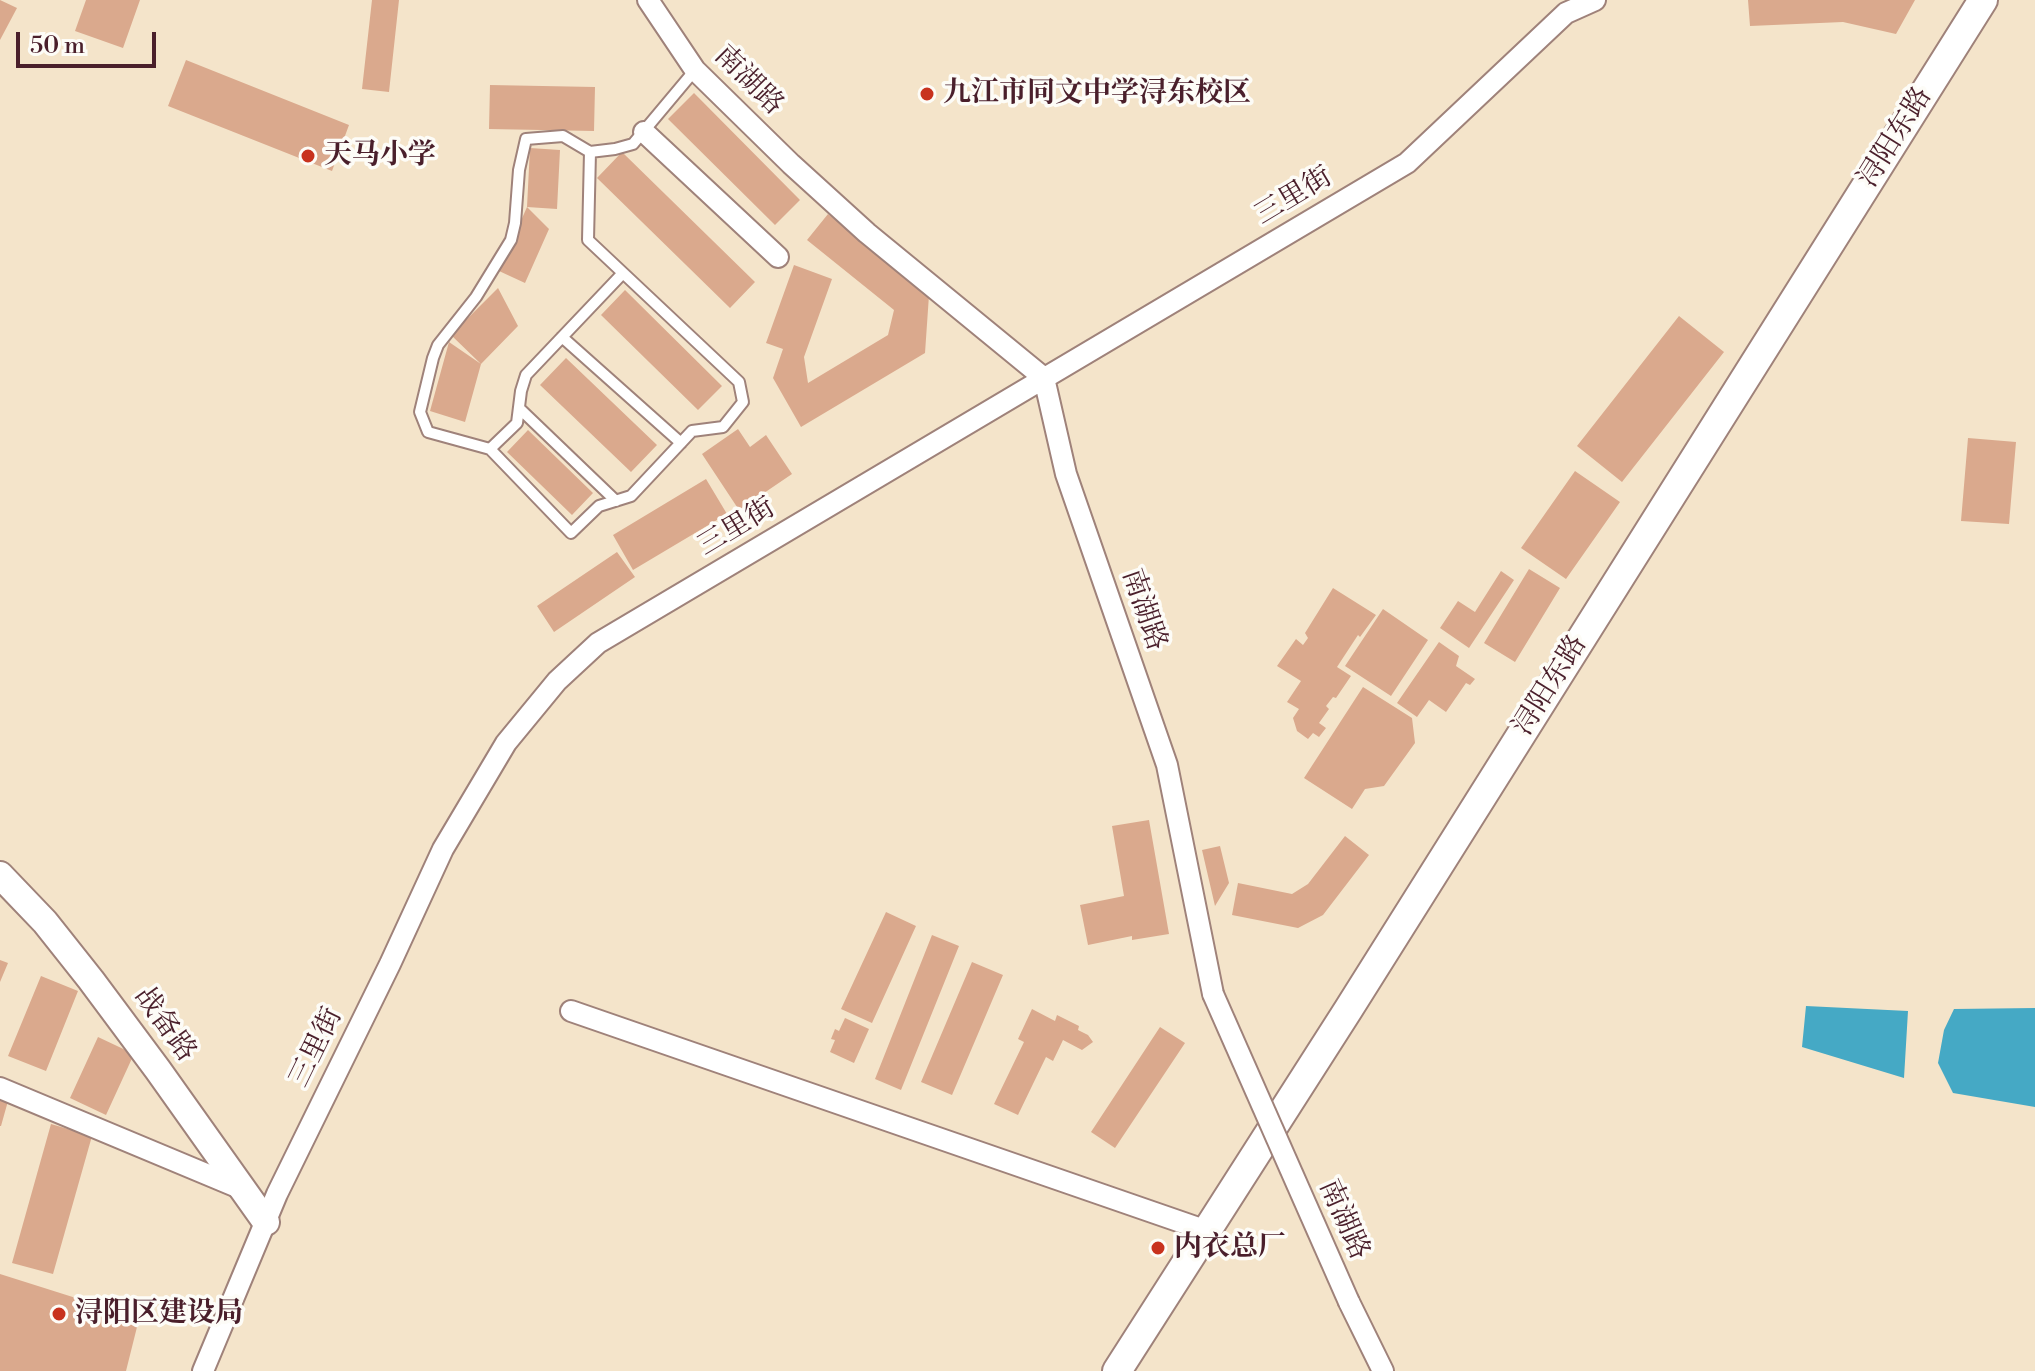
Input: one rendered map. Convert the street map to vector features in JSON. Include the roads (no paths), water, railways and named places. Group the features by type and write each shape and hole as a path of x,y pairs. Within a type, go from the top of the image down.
{"main road":[{"name":"浔阳东路","path":"1117,1371 1983,0"}],"street":[{"name":"南湖路","path":"648,0 695,70 791,164 857,225 1044,378 1066,474 1167,765 1213,994 1349,1302 1383,1371"},
{"name":"三里街","path":"203,1371 266,1222 443,849 506,743 557,681 598,643 1407,163 1566,13 1595,0"},
{"path":"644,132 778,257"},
{"name":"战备路","path":"0,875 45,922 91,980 266,1222"},
{"path":"571,1011 1207,1231"},
{"path":"0,1088 242,1189"}],"lane":[{"path":"590,152 588,240 739,382 743,402 723,427 692,431 631,496 599,506 571,533 490,449 428,432 420,412 433,358 438,345 476,297 511,240 526,139 563,136 590,152 633,144 695,70"},
{"path":"490,449 517,423 526,375 623,273"},
{"path":"562,337 681,443"},
{"path":"519,408 616,501"}],"water":[{"path":"1806,1006 1908,1011 1904,1078 1802,1047"},
{"path":"2035,1008 2035,1107 1953,1093 1938,1063 1944,1030 1954,1009"}],"place":[{"name":"九江市同文中学浔东校区","path":"927,94"},
{"name":"天马小学","path":"308,156"},
{"name":"内衣总厂","path":"1158,1248"},
{"name":"浔阳区建设局","path":"59,1314"}]}
